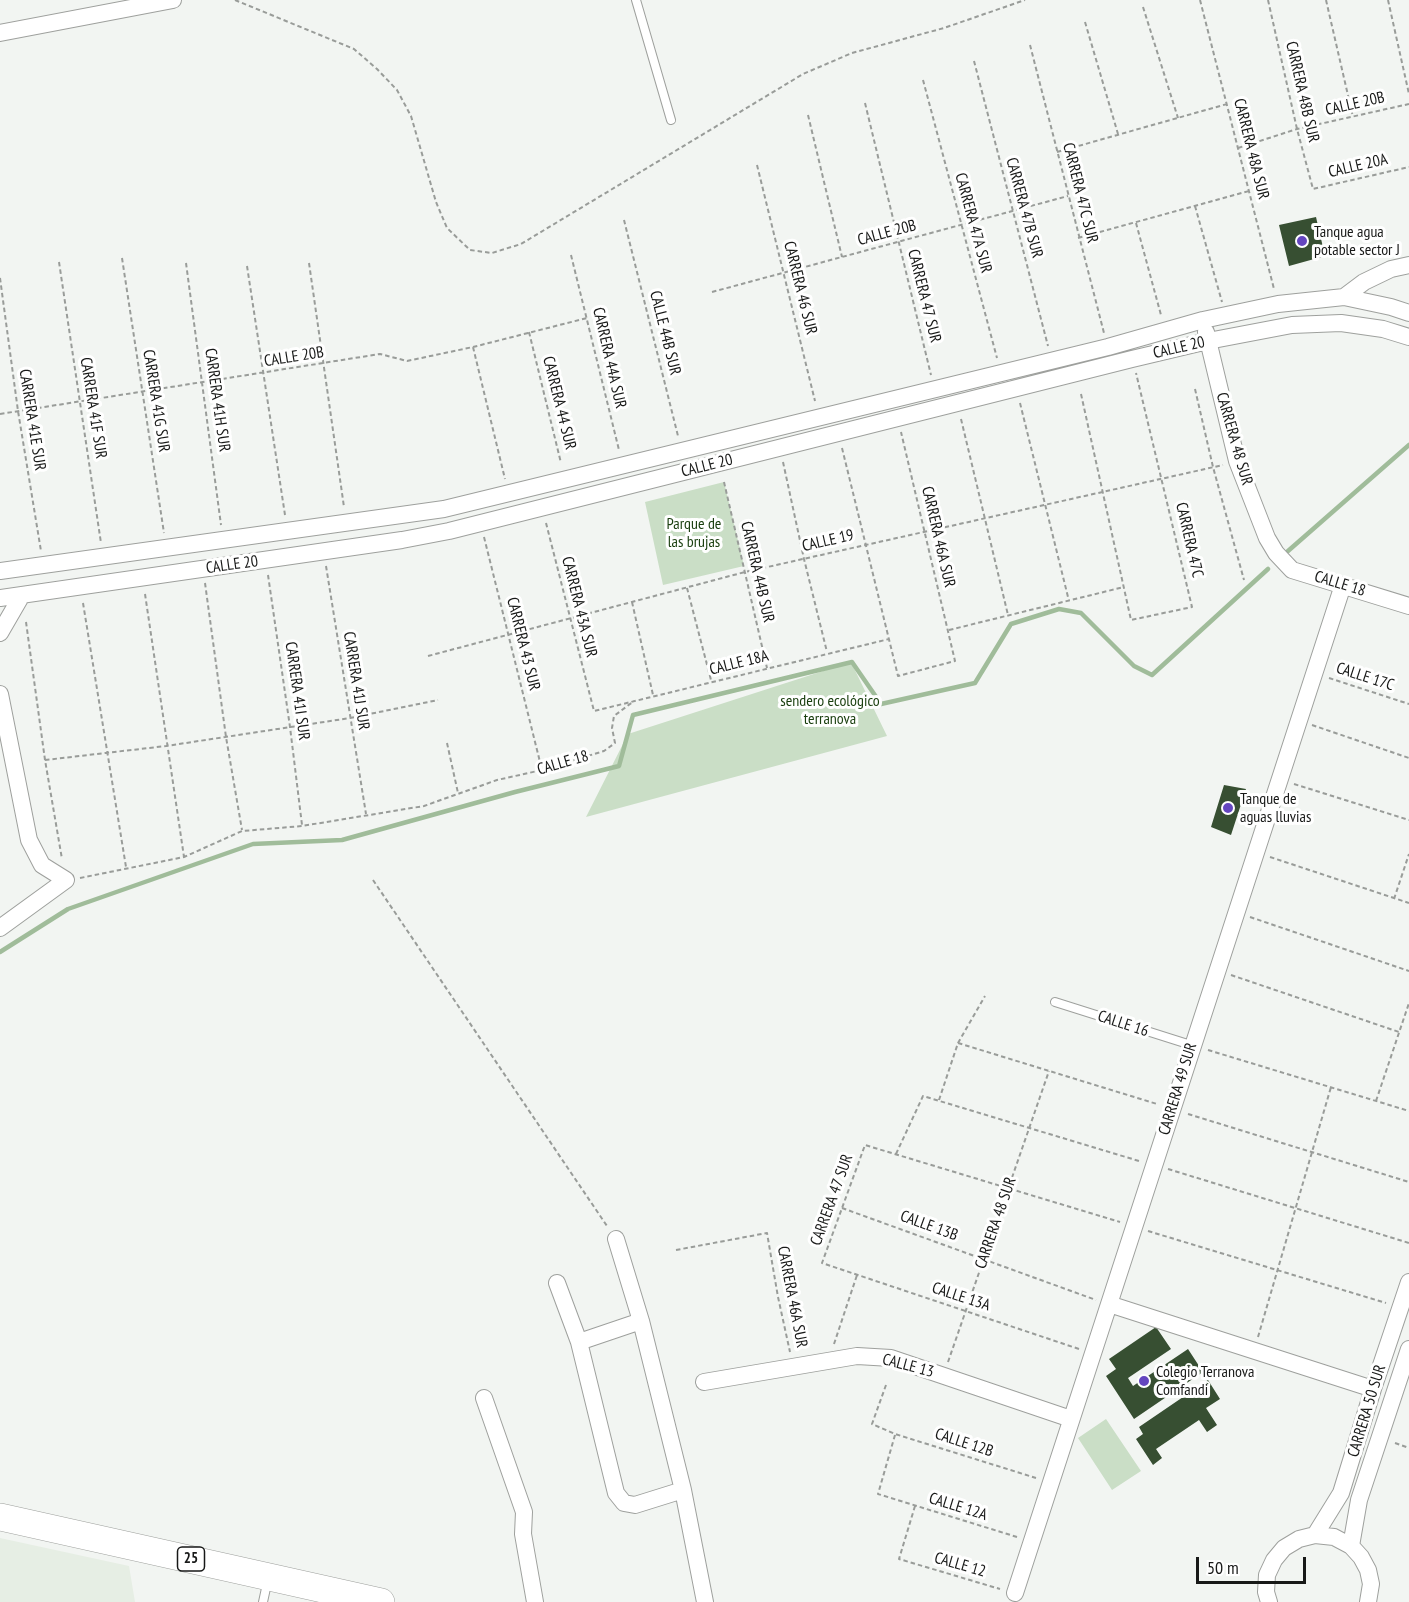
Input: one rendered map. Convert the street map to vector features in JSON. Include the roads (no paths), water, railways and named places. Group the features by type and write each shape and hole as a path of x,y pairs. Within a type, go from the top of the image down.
{"highway":[{"name":"25","path":"0,1516 266,1589 381,1602"}],"street":[{"path":"0,33 173,0"},
{"name":"CALLE 20","path":"1344,297 1364,282 1391,269 1409,265"},
{"name":"CALLE 20","path":"0,572 444,509 1108,347 1203,320 1278,304 1344,297 1391,306 1409,313"},
{"name":"CARRERA 48 SUR","path":"1203,320 1237,461 1267,538 1276,554"},
{"name":"CALLE 20","path":"0,598 402,540 480,524 1132,359 1208,341 1292,325 1341,323 1383,329 1409,337"},
{"name":"CALLE 18","path":"1276,554 1292,570 1409,606"},
{"name":"CARRERA 49 SUR","path":"1015,1593 1191,1045 1343,585"},
{"path":"0,633 22,595"},
{"path":"0,694 29,840 42,865 66,880 0,928"},
{"path":"616,1239 641,1321 683,1490 705,1602"},
{"name":"CARRERA 50 SUR","path":"1315,1535 1341,1493 1409,1282"},
{"path":"557,1283 579,1342 616,1492 624,1503 635,1504 683,1490"},
{"path":"1108,1304 1373,1389"},
{"path":"579,1342 641,1321"},
{"name":"CARRERA 50 SUR","path":"1351,1546 1359,1500 1409,1349"},
{"name":"CALLE 13","path":"704,1382 857,1356 891,1358 1071,1419"},
{"path":"484,1398 524,1512 523,1534 535,1602"},
{"path":"1269,1602 1266,1592 1268,1575 1274,1560 1284,1548 1292,1543 1315,1535 1334,1537 1351,1546 1361,1557 1368,1570 1371,1584 1368,1602"}],"lane":[{"path":"636,0 671,120"},
{"name":"CALLE 16","path":"1055,1002 1191,1045"}],"waterway":[{"path":"1288,551 1409,445"},
{"path":"0,952 68,909 253,844 342,840 619,766 633,715 852,662 881,704 975,683 1011,624 1059,609 1081,613 1134,666 1152,675 1268,569"}],"place":[{"name":"Tanque agua potable sector J","path":"1302,241"},
{"name":"Tanque de aguas lluvias","path":"1228,808"},
{"name":"Colegio Terranova Comfandi","path":"1144,1381"}],"park label":[{"name":"Parque de las brujas","path":"694,533"},
{"name":"sendero ecológico terranova","path":"830,710"}]}
